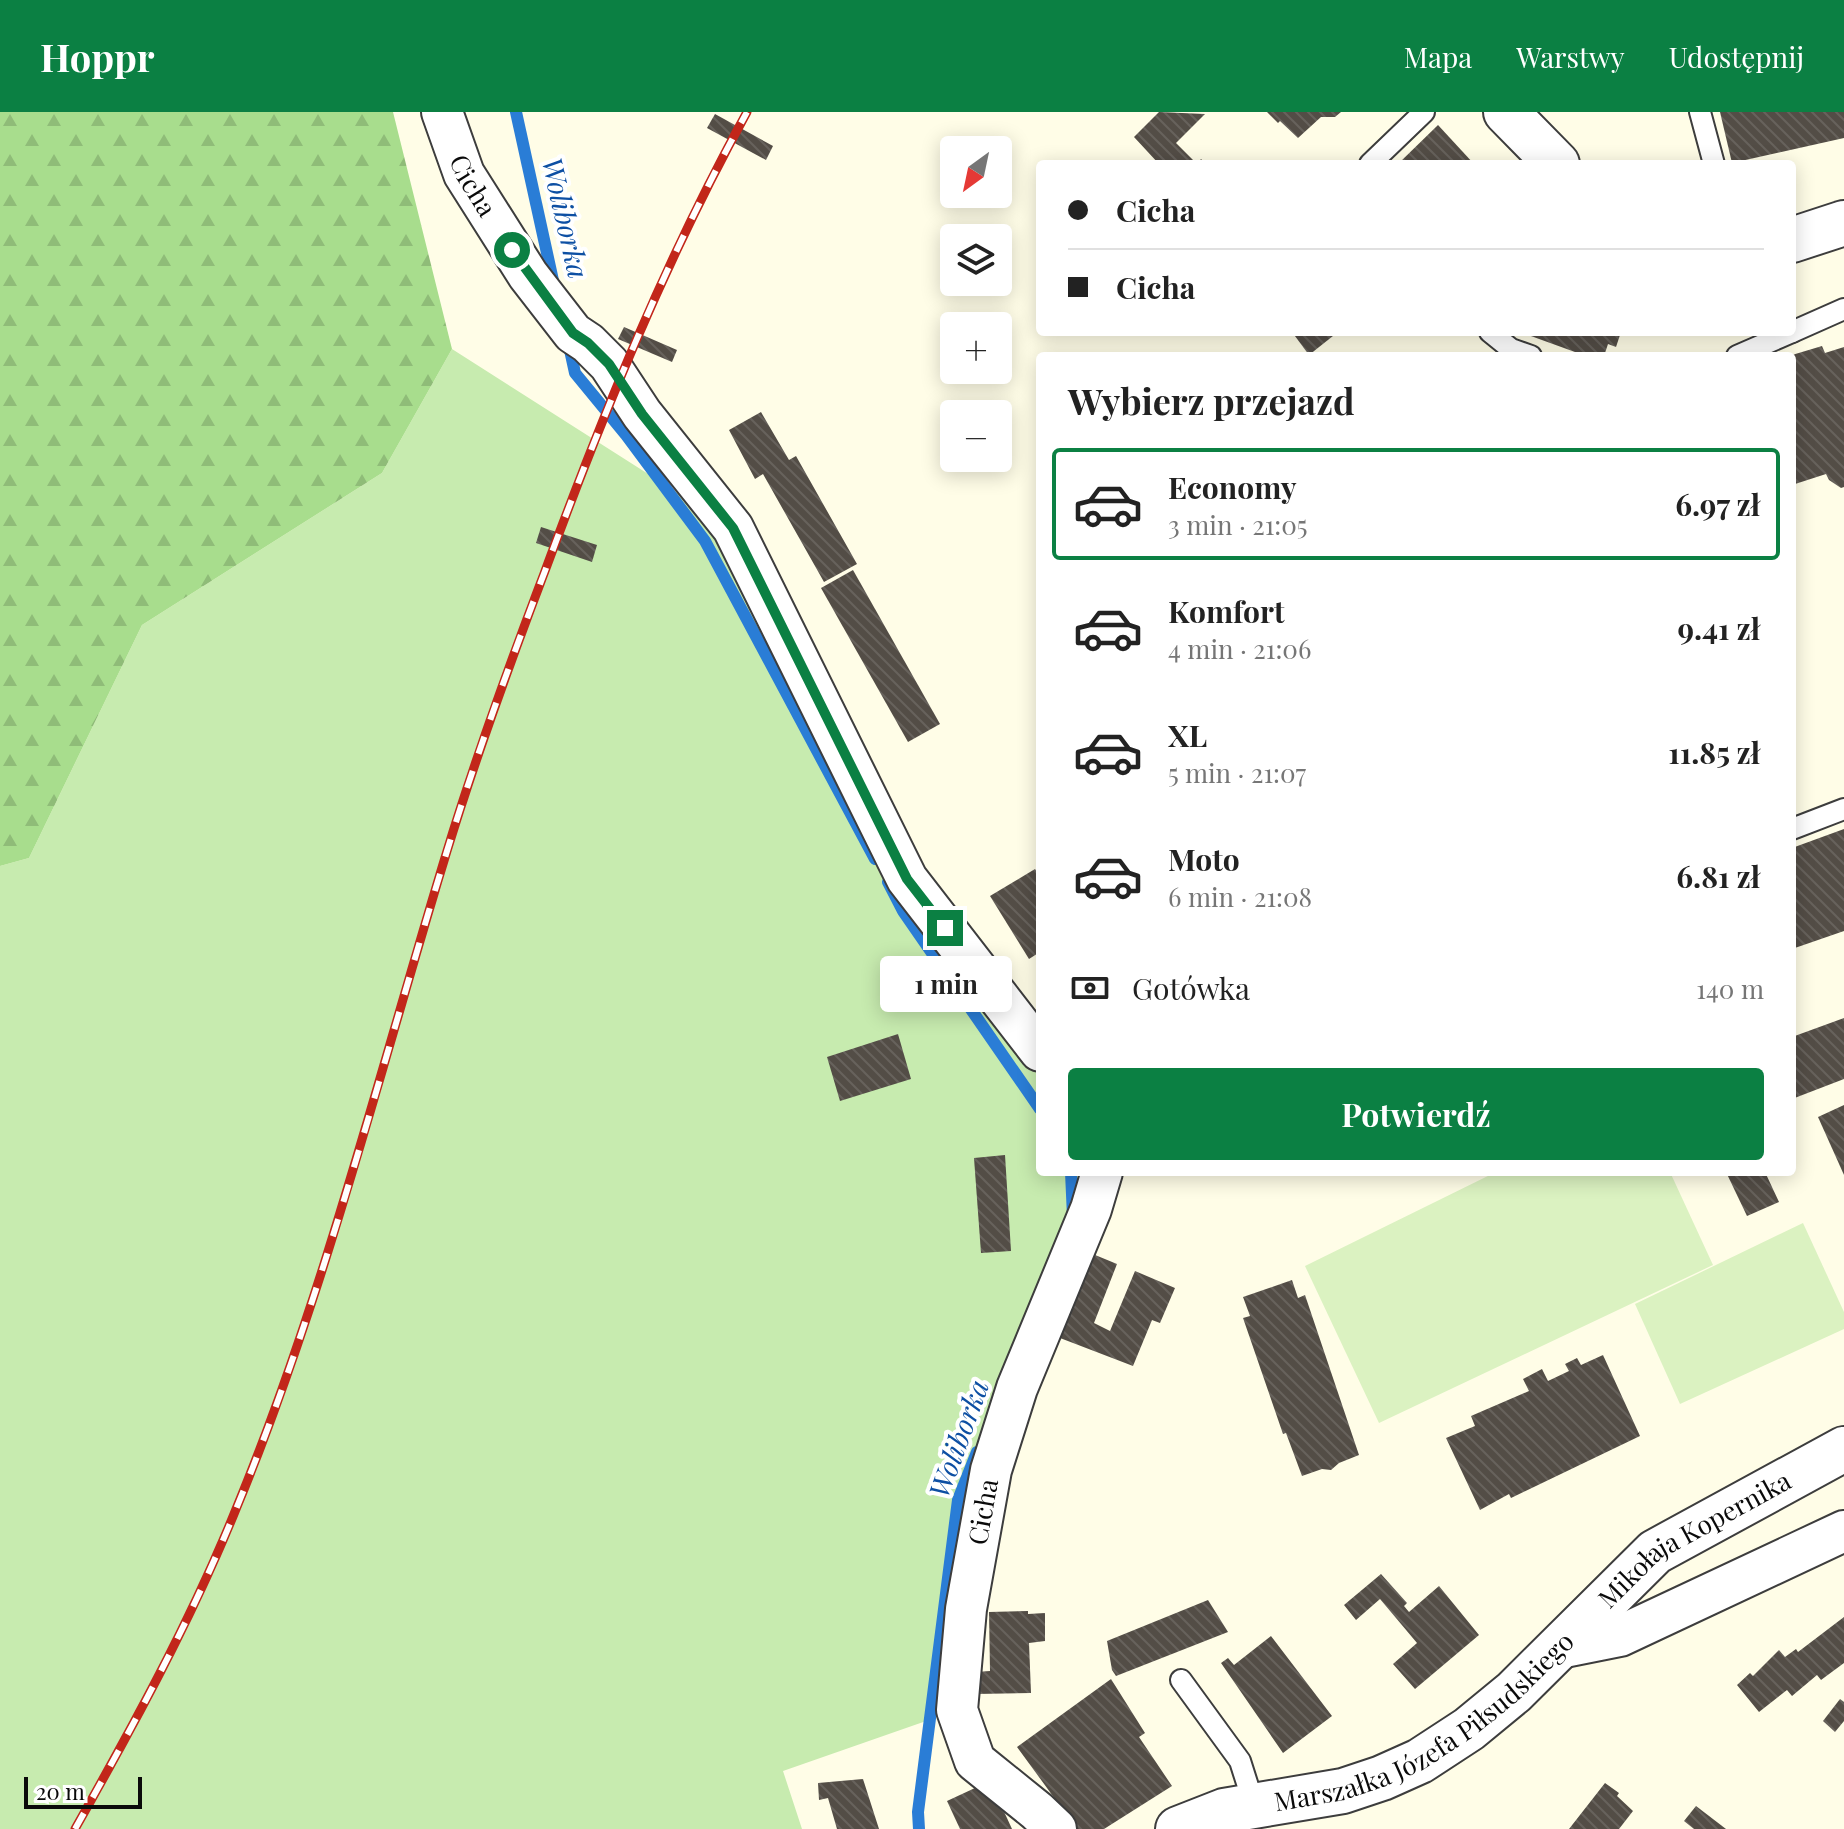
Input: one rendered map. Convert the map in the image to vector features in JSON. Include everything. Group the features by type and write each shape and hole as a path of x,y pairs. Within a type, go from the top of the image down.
{"street":[{"name":"Cicha","path":"442,112 464,174 528,275 573,333 609,364 642,414 733,528 907,879 1036,1046"},
{"path":"1506,112 1553,160"},
{"path":"1796,240 1844,223"},
{"name":"Cicha","path":"1056,1829 975,1761 957,1710 966,1609 991,1470 1017,1388 1091,1209 1101,1176"},
{"name":"Mikołaja Kopernika","path":"1560,1648 1655,1552 1844,1449"},
{"name":"Marszałka Józefa Piłsudskiego","path":"1178,1829 1224,1811 1343,1791 1420,1761 1469,1729 1560,1648 1620,1636 1844,1531"}],"lane":[{"path":"1374,160 1424,112"},
{"path":"1700,112 1713,160"},
{"path":"1796,330 1844,309"},
{"path":"1495,336 1520,352"},
{"path":"1746,352 1783,336"},
{"path":"1796,827 1844,809"},
{"path":"1181,1680 1240,1761 1254,1805"}],"green space":[{"path":"0,112 393,112 452,349 382,473 142,625 29,858 0,866"},
{"path":"452,349 733,528 907,879 1036,1046 1036,1176 1100,1176 929,1720 783,1771 802,1829 0,1829 0,866 29,858 142,625 382,473"},
{"path":"1488,1176 1672,1176 1713,1265 1379,1423 1305,1266"},
{"path":"1803,1223 1844,1312 1844,1329 1680,1404 1635,1304"}],"building":[{"path":"1159,112 1205,114 1176,143 1193,160 1155,160 1134,137"},
{"path":"1267,112 1341,112 1335,117 1321,117 1298,138"},
{"path":"1720,112 1844,112 1844,138 1745,160 1731,160"},
{"path":"715,114 773,146 766,160 707,128"},
{"path":"1438,125 1470,160 1402,160"},
{"path":"624,327 677,350 672,362 618,339"},
{"path":"1295,336 1333,336 1313,352 1307,352"},
{"path":"1531,336 1620,336 1616,347 1608,344 1605,352 1575,352"},
{"path":"1822,346 1825,353 1844,347 1844,487 1829,480 1826,474 1796,484 1796,354"},
{"path":"761,412 789,460 796,456 857,564 824,582 763,474 755,479 729,430"},
{"path":"541,527 597,545 592,562 536,543"},
{"path":"853,570 940,724 908,742 821,588"},
{"path":"1844,829 1844,931 1796,948 1796,847"},
{"path":"1035,869 1036,955 1029,959 990,896"},
{"path":"1844,1018 1844,1079 1796,1097 1796,1036"},
{"path":"898,1034 911,1079 840,1101 827,1057"},
{"path":"1844,1105 1844,1175 1818,1117"},
{"path":"1005,1155 1011,1251 981,1253 974,1158"},
{"path":"1728,1176 1767,1176 1779,1202 1747,1216"},
{"path":"1083,1250 1117,1264 1094,1323 1110,1331 1135,1271 1175,1288 1160,1323 1152,1320 1133,1366 1047,1333"},
{"path":"1292,1280 1298,1298 1305,1295 1359,1455 1331,1470 1322,1469 1302,1476 1286,1433 1283,1434 1243,1318 1250,1316 1243,1297"},
{"path":"1603,1355 1640,1436 1480,1510 1446,1438 1475,1426 1471,1416 1529,1391 1523,1379 1542,1369 1548,1381 1569,1371 1565,1364 1577,1358 1581,1365"},
{"path":"1381,1574 1407,1603 1404,1606 1409,1612 1439,1586 1479,1635 1415,1689 1393,1664 1417,1643 1380,1599 1356,1620 1344,1605"},
{"path":"1208,1600 1228,1632 1116,1676 1107,1641"},
{"path":"1028,1611 1028,1614 1045,1613 1045,1641 1029,1643 1031,1693 976,1694 975,1672 990,1671 989,1612"},
{"path":"1844,1617 1844,1663 1821,1680 1817,1675 1792,1696 1787,1690 1759,1712 1737,1685 1750,1673 1753,1676 1779,1650 1785,1657 1796,1649 1798,1652"},
{"path":"1271,1636 1332,1716 1283,1753 1221,1663 1228,1658 1234,1665"},
{"path":"1111,1679 1145,1733 1139,1737 1172,1786 1104,1829 1077,1829 1017,1747"},
{"path":"1840,1699 1844,1702 1844,1721 1835,1732 1823,1721"},
{"path":"863,1779 879,1829 837,1829 828,1798 819,1800 818,1783"},
{"path":"990,1781 1012,1829 960,1829 947,1801"},
{"path":"1605,1783 1619,1793 1617,1796 1633,1811 1619,1829 1569,1829"},
{"path":"1696,1806 1726,1829 1694,1829 1684,1821"}],"waterway":[{"name":"Woliborka","path":"516,112 554,285"},
{"name":"Woliborka","path":"568,341 575,373 705,541 875,859"},
{"name":"Woliborka","path":"888,882 903,911 1036,1103"},
{"name":"Woliborka","path":"1071,1176 1073,1217"},
{"name":"Woliborka","path":"919,1829 918,1812 958,1500 977,1452"}],"railway":[{"path":"75,1829 179,1635 217,1555 266,1433 323,1269 447,851 506,675 637,338 689,224 747,112"}],"route":[{"path":"512,250 573,333 609,364 642,414 733,528 907,879 945,928"}]}
